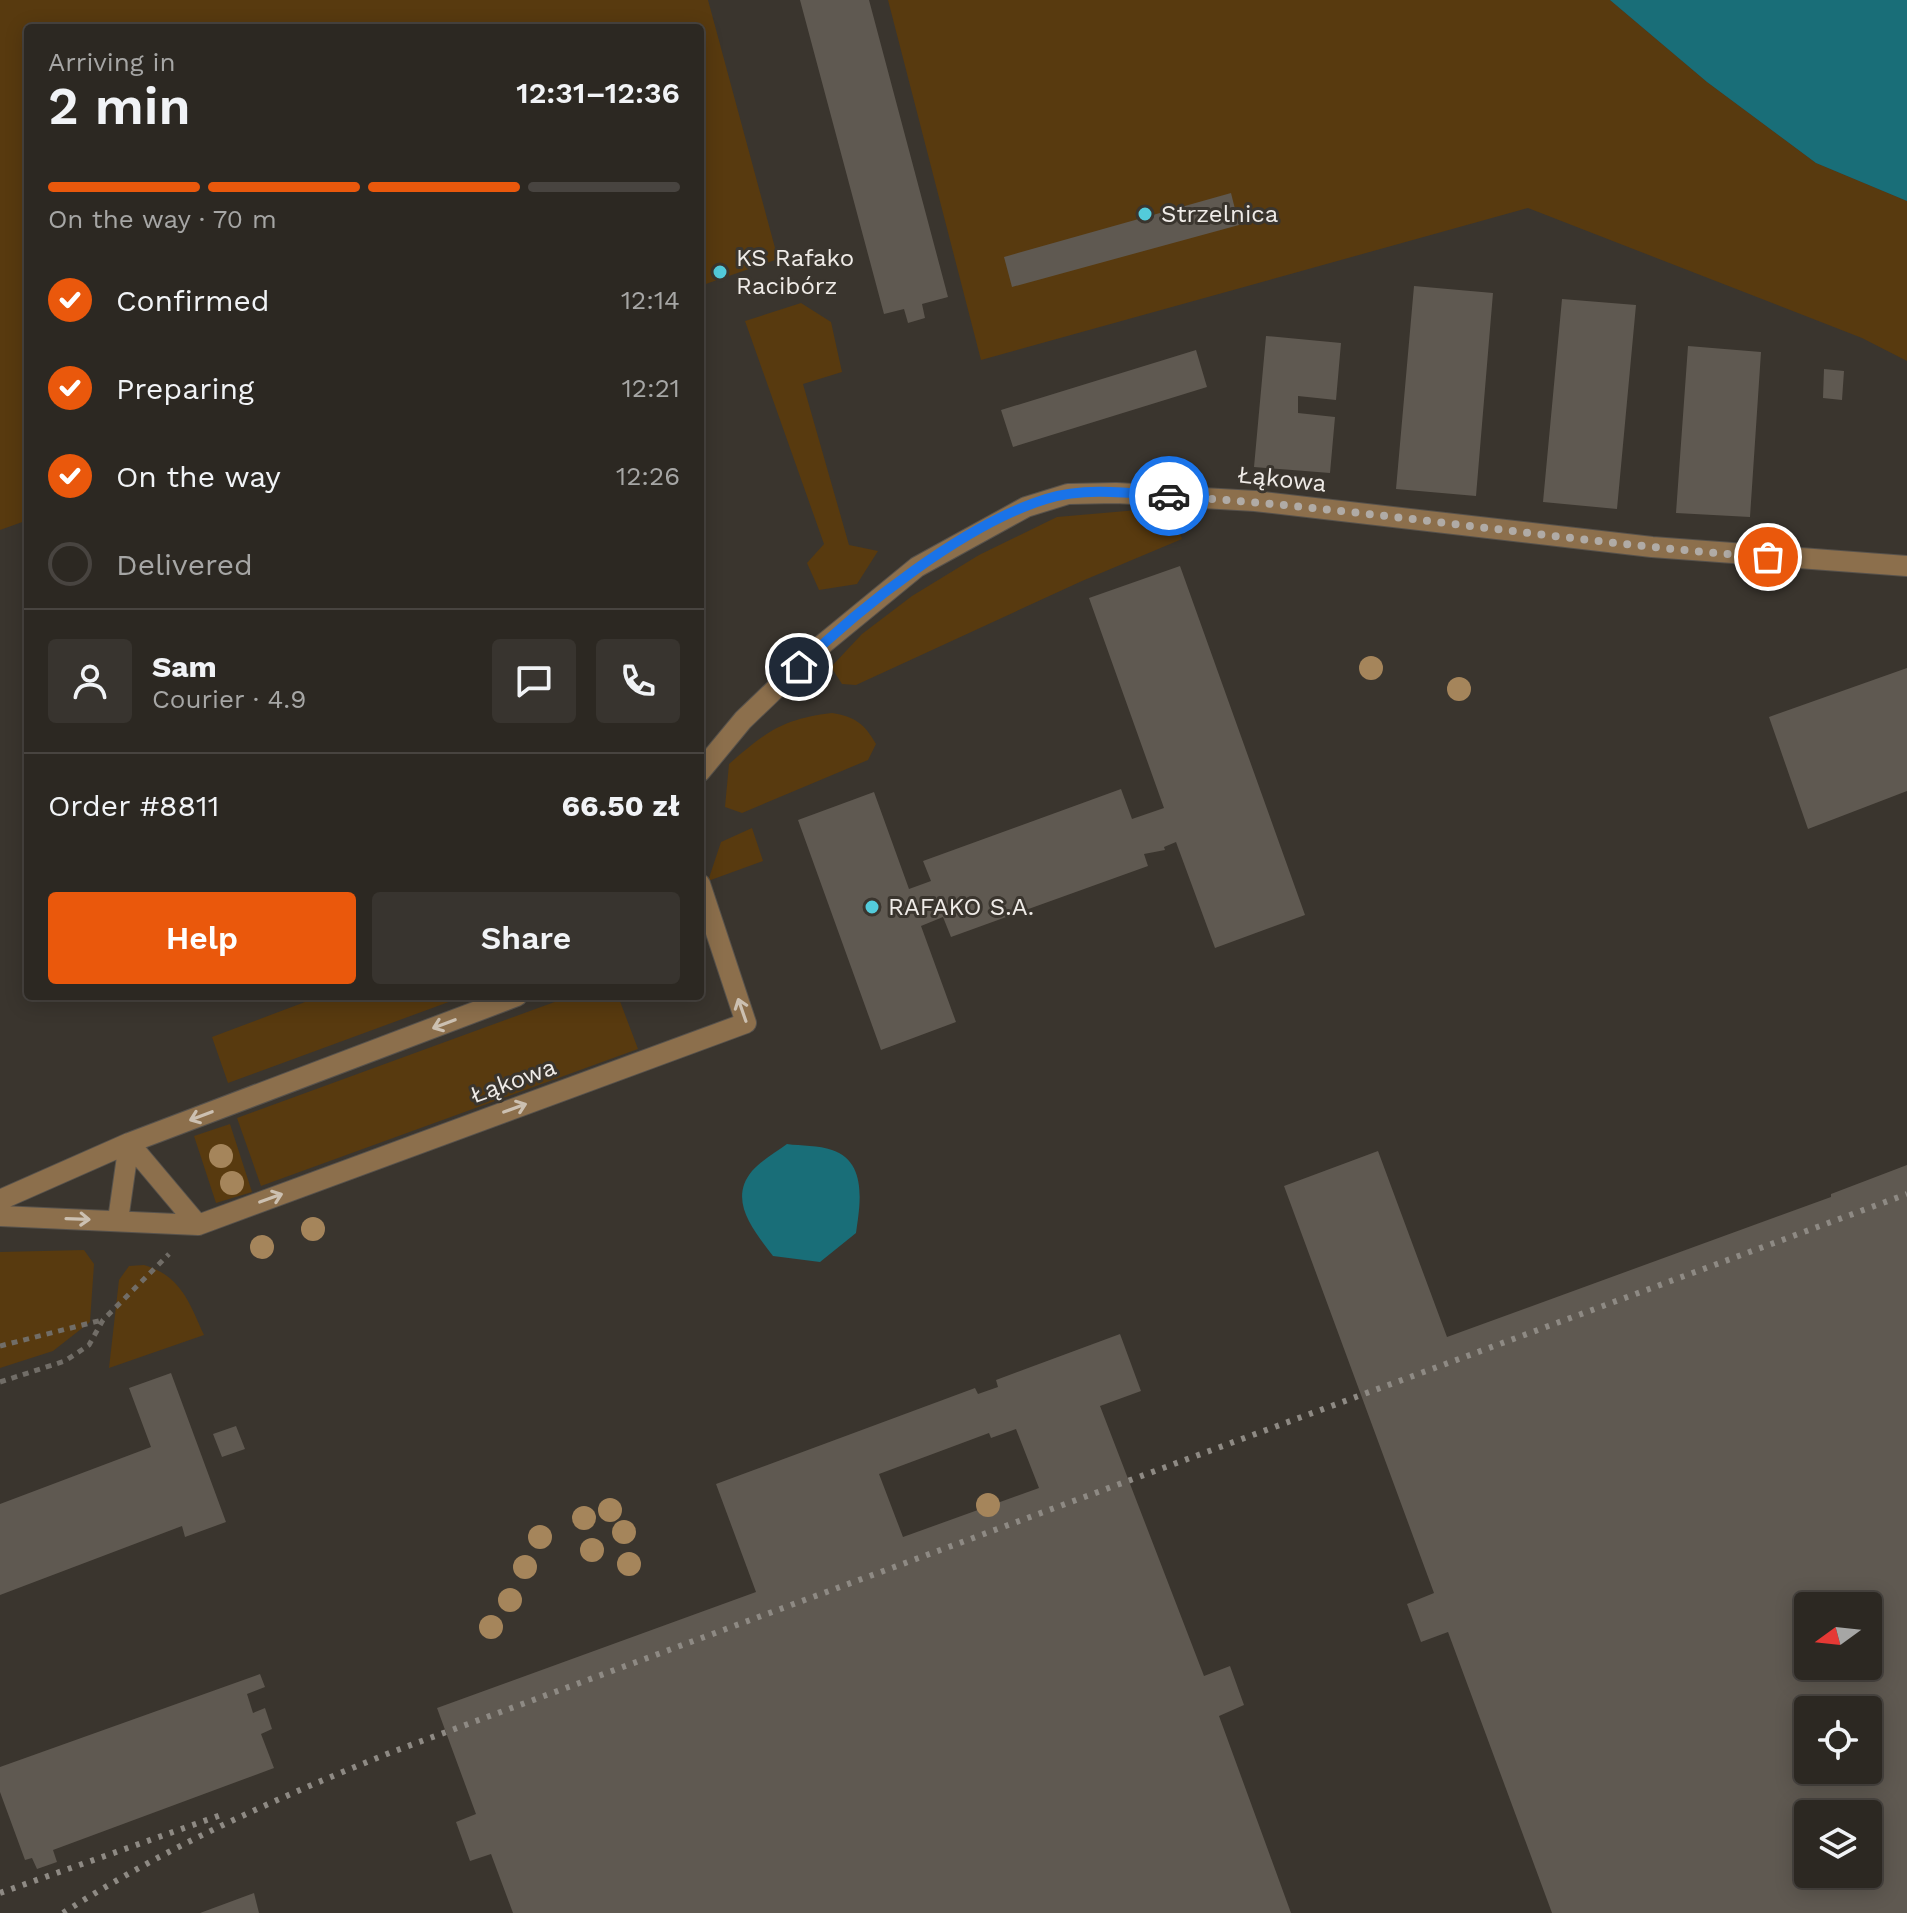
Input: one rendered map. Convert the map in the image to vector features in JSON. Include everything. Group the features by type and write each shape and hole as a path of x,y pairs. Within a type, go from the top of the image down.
{"street":[{"name":"Łąkowa","path":"704,767 743,720 817,649 917,567 1026,507 1068,494 1116,493 1255,501 1681,550 1907,566"},
{"name":"Łąkowa","path":"0,1216 198,1225 746,1023 706,924"},
{"path":"0,1200 129,1143 506,1000"},
{"path":"129,1143 198,1225"},
{"path":"118,1220 129,1143"}],"path":[{"path":"0,1382 65,1361 89,1345 103,1320 198,1225"},
{"path":"0,1346 103,1320"}],"shaded area":[{"name":"KS Rafako Racibórz","path":"0,0 708,0 778,259 704,285 704,24 24,24 24,521 0,530"},
{"path":"888,0 1610,0 1707,82 1816,163 1907,201 1907,361 1862,338 1528,208 981,360"},
{"path":"801,303 831,322 842,372 803,384 849,545 878,551 857,584 819,590 807,563 824,544 745,321"},
{"path":"1161,508 1174,515 1182,539 1082,581 856,685 842,684 831,667 862,634 912,596 979,555 1057,517"},
{"path":"832,713 853,719 867,731 876,744 868,760 742,813 725,807 729,764 754,743 787,723"},
{"path":"752,828 763,861 708,881 721,842"},
{"path":"310,1000 454,1000 228,1083 212,1037"},
{"path":"560,1000 620,1000 638,1049 261,1186 237,1118"},
{"path":"230,1124 252,1192 216,1203 194,1136"},
{"path":"84,1250 94,1264 90,1322 53,1351 0,1368 0,1252"},
{"path":"144,1265 175,1283 188,1301 204,1335 109,1368 119,1280 129,1266"}],"water":[{"path":"1610,0 1907,0 1907,201 1816,163 1707,82"},
{"path":"787,1144 832,1150 852,1164 856,1174 860,1198 856,1233 820,1262 773,1256 746,1216 742,1194 745,1182 764,1160"}],"building":[{"path":"800,0 869,0 948,297 922,304 925,318 908,323 904,309 884,314"},
{"path":"1231,193 1239,225 1012,287 1004,257"},
{"path":"1414,286 1493,293 1476,496 1396,489"},
{"path":"1562,299 1636,305 1617,509 1543,502"},
{"path":"1266,336 1341,343 1336,400 1298,396 1298,413 1335,417 1330,473 1254,467"},
{"path":"1688,346 1761,352 1750,517 1676,513"},
{"path":"1196,350 1207,387 1013,447 1001,410"},
{"path":"1824,369 1844,371 1842,400 1823,398"},
{"path":"1180,566 1305,915 1215,948 1176,842 1164,847 1165,850 1144,854 1148,866 951,937 943,917 921,926 956,1022 881,1050 798,820 874,792 909,889 931,881 923,861 1121,789 1132,819 1164,808 1089,598"},
{"path":"1907,668 1907,791 1808,829 1769,717"},
{"path":"1378,1151 1447,1337 1831,1197 1831,1194 1907,1165 1907,1913 1552,1913 1448,1632 1421,1642 1407,1604 1434,1593 1284,1186"},
{"path":"1120,1334 1141,1391 1100,1406 1204,1676 1230,1666 1244,1705 1219,1716 1291,1913 513,1913 491,1854 470,1861 456,1822 476,1814 437,1708 756,1592 716,1484 975,1388 978,1394 998,1387 996,1380","holes":["1016,1429 1039,1488 903,1537 879,1474 989,1433 991,1438"]},
{"path":"171,1373 226,1522 185,1537 182,1526 0,1595 0,1504 151,1447 129,1388"},
{"path":"236,1426 245,1449 222,1457 213,1434"},
{"path":"260,1674 265,1687 247,1694 253,1713 265,1708 272,1729 261,1734 274,1768 53,1850 57,1862 37,1869 32,1858 25,1860 0,1792 0,1767"},
{"path":"254,1893 259,1913 200,1913"}],"railway":[{"path":"63,1913 183,1845 307,1787 392,1752 1907,1194"},
{"path":"0,1893 221,1815"}],"way so far":[{"path":"1169,496 1255,501 1768,557"}],"place":[{"name":"Strzelnica","path":"1145,214"},
{"name":"KS Rafako Racibórz","path":"720,272"},
{"name":"RAFAKO S.A.","path":"872,907"}],"route":[{"path":"799,667 917,567 1026,507 1068,494 1169,496"}]}
